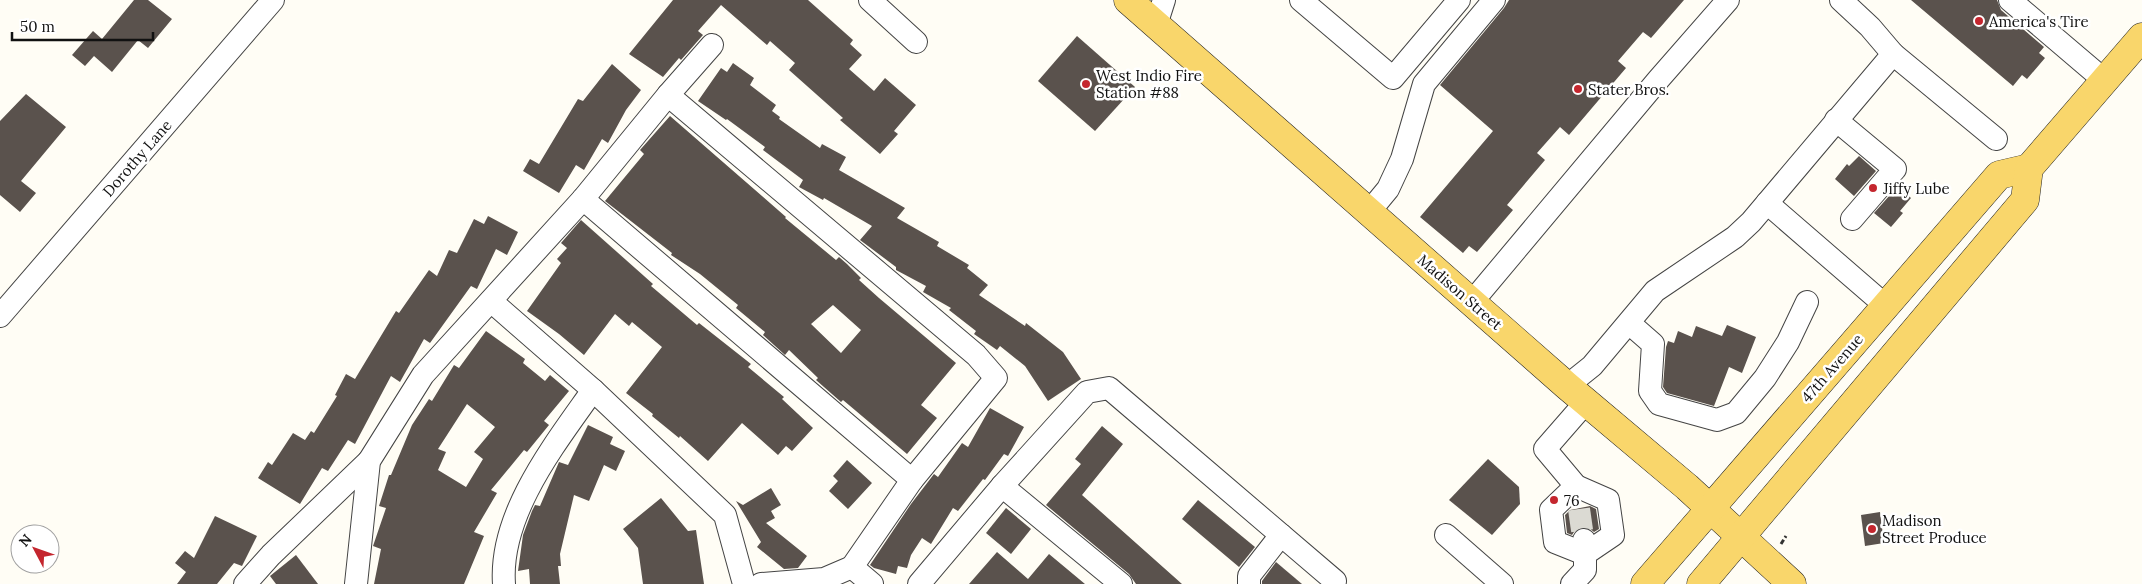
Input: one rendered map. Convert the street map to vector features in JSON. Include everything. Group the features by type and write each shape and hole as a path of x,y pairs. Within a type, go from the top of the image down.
{"main road":[{"name":"Madison Street","path":"1128,0 1160,12 1369,212 1710,509 1792,584"},
{"path":"1701,584 2025,200 2029,168 2142,37"},
{"name":"47th Avenue","path":"1645,584 1999,175 2029,168"}],"street":[{"name":"Dorothy Lane","path":"0,316 274,0"},
{"path":"870,0 916,42"},
{"path":"1301,0 1393,78 1459,0"},
{"path":"1369,212 1388,189 1402,159 1424,84 1494,0"},
{"path":"1472,302 1658,80 1728,0"},
{"path":"1841,0 1870,27 1893,54 1996,139"},
{"path":"2010,0 2104,80"},
{"path":"245,584 271,555 369,461 423,375 583,199 668,95 712,45"},
{"path":"1576,486 1551,510 1556,542 1584,545 1612,535 1608,500 1576,486 1545,449 1592,366 1656,291 1735,237 1767,203 1893,54"},
{"path":"668,95 976,355 996,378 912,480 852,567 824,578 761,584"},
{"path":"1836,120 1895,169 1852,219"},
{"path":"583,199 912,480"},
{"path":"1767,203 1886,306"},
{"path":"491,301 593,390 725,515 744,584"},
{"path":"1629,323 1653,344 1650,391 1659,404 1717,420 1736,413 1765,378 1788,342 1808,302"},
{"path":"919,584 1002,486 1087,392 1108,388 1334,581"},
{"path":"504,584 511,526 546,458 593,390"},
{"path":"356,584 369,461"},
{"path":"1002,486 1121,584"},
{"path":"1576,486 1579,509"},
{"path":"1249,580 1281,535"},
{"path":"1446,535 1502,584"},
{"path":"1572,584 1585,570 1584,545"},
{"path":"852,567 872,584"}],"building":[{"path":"134,0 148,0 172,19 148,48 138,40 112,72 94,56 85,66 72,55 93,31 102,39"},
{"path":"673,0 808,0 853,40 850,44 862,55 849,69 874,91 885,78 916,105 894,131 898,134 880,154 840,120 843,118 789,70 795,63 770,41 767,45 721,5 698,31 703,35 681,60 679,58 663,77 629,54"},
{"path":"1509,0 1684,0 1651,38 1643,32 1618,61 1626,68 1569,135 1560,127 1537,153 1545,160 1507,205 1513,210 1477,252 1469,246 1463,253 1420,217 1493,131 1440,85"},
{"name":"America's Tire","path":"1911,0 1997,0 2001,10 2044,47 2039,53 2045,58 2027,79 2022,75 2013,86"},
{"name":"West Indio Fire Station #88","path":"1077,36 1135,87 1095,131 1038,81"},
{"path":"733,63 754,78 750,85 776,105 772,111 780,117 779,119 820,148 822,144 846,157 839,170 905,208 897,218 939,242 937,246 969,265 967,268 988,285 979,295 1025,326 1026,323 1063,352 1081,379 1048,401 1025,366 1000,346 997,350 974,334 976,331 949,310 951,308 923,292 926,286 896,270 896,267 860,240 872,226 824,198 823,200 799,187 803,180 763,150 765,147 727,119 698,101 721,68 727,72"},
{"path":"612,64 641,90 626,110 608,143 602,139 584,170 576,165 559,193 523,171 530,159 539,164 578,99 583,101"},
{"path":"26,94 66,127 21,181 36,193 20,212 0,195 0,121"},
{"path":"670,116 785,218 836,260 839,257 861,278 859,280 956,363 921,405 937,418 907,454 843,400 841,402 816,380 818,378 789,350 785,355 763,335 765,332 736,308 738,305 700,274 671,255 672,253 605,201 644,154 640,150","holes":["833,305 861,330 841,353 811,324"]},
{"path":"1859,156 1876,171 1854,196 1835,179 1847,164 1849,166"},
{"path":"1898,186 1911,198 1900,211 1903,213 1891,227 1874,213"},
{"path":"488,216 518,232 507,255 496,249 477,289 471,286 430,343 424,339 400,382 391,376 355,444 348,440 328,471 322,468 300,504 258,478 268,462 272,465 293,433 305,440 311,431 314,433 337,396 335,395 346,374 355,379 396,311 399,313 429,270 437,276 449,250 457,253 474,219 484,224"},
{"path":"581,220 653,284 651,286 697,325 699,323 751,364 748,367 784,397 782,399 813,428 792,451 786,446 778,455 742,423 708,461 626,393 662,347 632,322 629,326 615,314 584,355 527,311 561,263 557,259 567,248 561,243"},
{"path":"1727,325 1756,337 1742,373 1729,367 1714,406 1667,393 1663,387 1668,341 1674,343 1678,331 1692,337 1696,326 1722,336"},
{"path":"486,331 525,359 523,363 545,381 550,375 569,391 544,421 549,425 527,452 524,450 491,490 497,493 474,532 484,536 464,584 374,584 381,549 373,546 386,508 379,506 389,475 391,475 412,425 429,399 432,401 454,365 459,368","holes":["467,404 495,427 474,452 483,459 466,487 438,470 446,452 438,449"]},
{"path":"990,408 1024,427 1008,456 1004,454 985,480 983,479 958,511 953,508 931,544 922,538 911,555 907,568 898,566 896,574 874,568 870,565 911,504 934,474 938,477 962,443 968,447"},
{"path":"588,425 613,437 610,444 625,451 616,471 604,465 589,501 574,495 560,554 561,566 558,566 560,584 530,584 529,569 518,571 523,535 532,511 535,505 540,506 559,462 568,465"},
{"path":"1102,426 1123,444 1082,495 1182,584 1136,584 1129,574 1046,505 1081,464 1075,459"},
{"path":"1488,459 1519,487 1520,504 1492,535 1449,500"},
{"path":"847,460 872,483 848,509 829,491 838,481 833,476"},
{"path":"771,488 781,505 771,511 775,518 766,523 807,556 798,568 784,569 757,547 761,542 736,501 743,505"},
{"path":"661,498 688,531 696,530 704,584 643,584 638,548 623,529"},
{"path":"1198,500 1255,547 1239,567 1182,519"},
{"path":"1590,506 1596,509 1599,529 1594,532 1589,528 1583,527 1576,529 1572,535 1567,533 1565,515 1570,510"},
{"path":"1006,508 1031,529 1011,554 986,533"},
{"name":"Madison Street Produce","path":"1880,512 1884,543 1865,546 1861,515"},
{"path":"215,516 257,536 242,566 234,563 217,584 177,584 186,572 175,563 185,551 194,558"},
{"path":"997,552 1028,579 1049,554 1085,584 969,584"},
{"path":"296,555 318,584 276,584 270,576"},
{"path":"1276,562 1302,584 1262,584 1262,581"}],"tunnel":[{"path":"1579,509 1583,537"}],"place":[{"name":"America's Tire","path":"1979,21"},
{"name":"West Indio Fire Station #88","path":"1086,84"},
{"name":"Stater Bros.","path":"1578,89"},
{"name":"Jiffy Lube","path":"1873,188"},
{"name":"76","path":"1554,500"},
{"name":"Madison Street Produce","path":"1872,529"}]}
